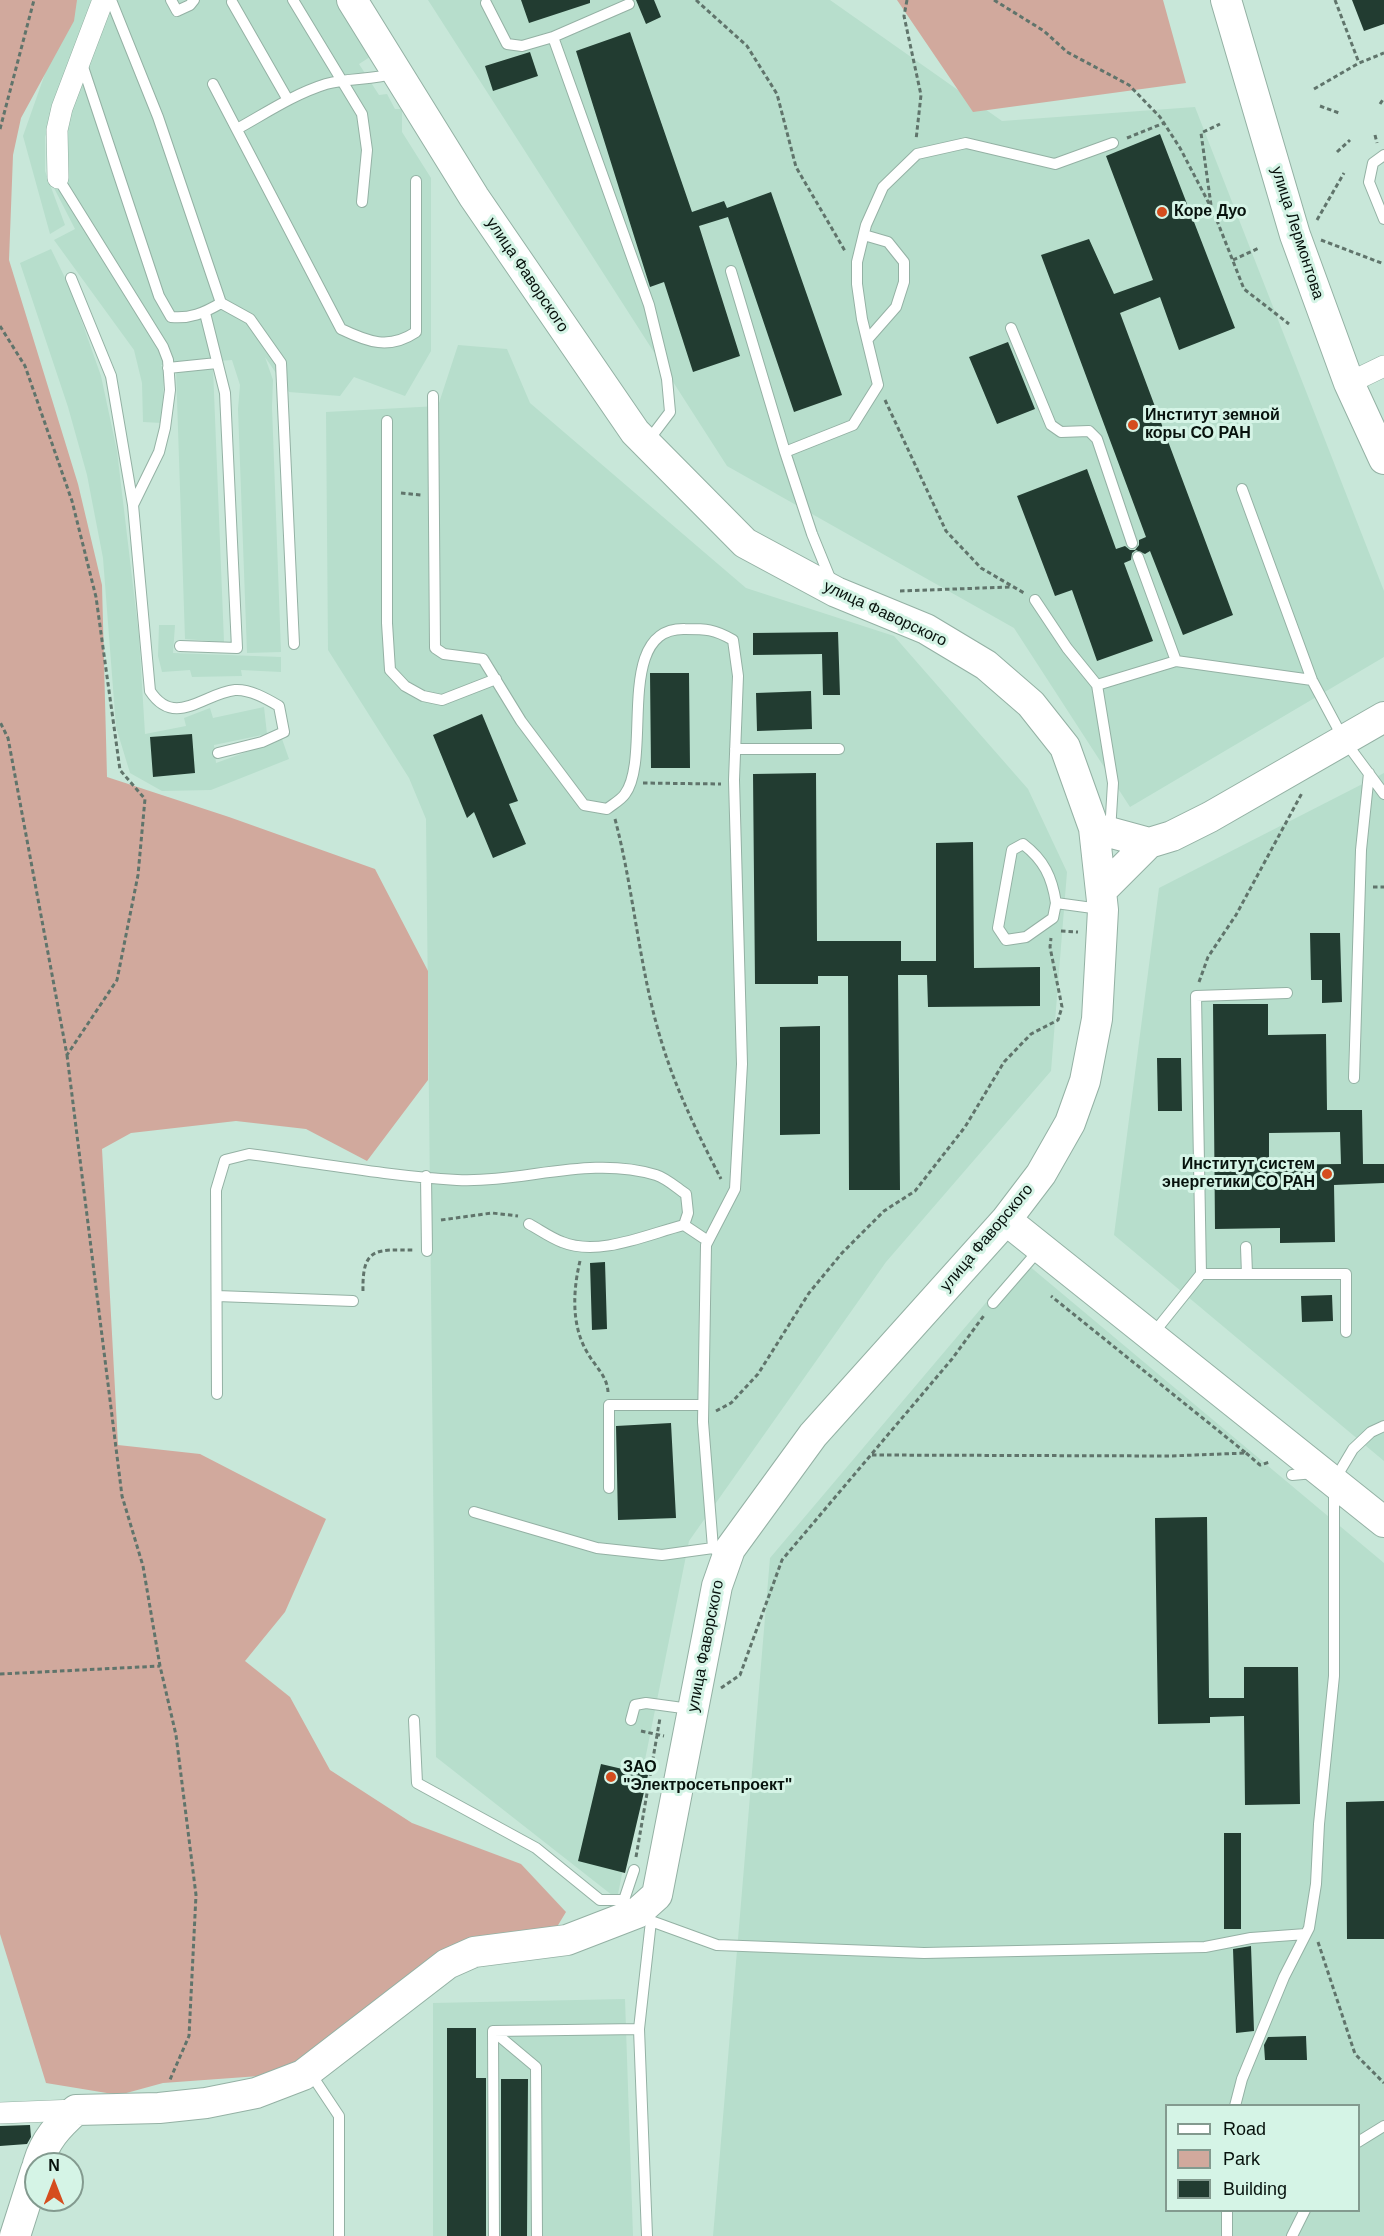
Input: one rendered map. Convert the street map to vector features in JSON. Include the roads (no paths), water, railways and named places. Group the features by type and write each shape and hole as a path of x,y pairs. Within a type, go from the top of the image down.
{"street":[{"path":"58,178 57,130 62,108 103,0"},
{"name":"улица Фаворского","path":"352,0 474,197 634,432 745,543 836,592 926,629 986,665 1031,704 1065,747 1102,830 1102,901 1097,1019 1085,1082 1070,1123 1041,1173 1006,1220 813,1435 719,1553 717,1586 693,1710 643,1907"},
{"name":"улица Лермонтова","path":"1226,0 1295,235 1349,383 1384,459"},
{"path":"1349,383 1384,366"},
{"path":"1102,830 1149,843 1172,836 1210,817 1384,717"},
{"path":"1102,901 1149,843"},
{"path":"1006,1220 1384,1521"},
{"path":"0,2113 159,2108 206,2103 256,2092 309,2071 447,1964 474,1952 567,1940 643,1907"},
{"path":"41,2152 56,2128 76,2110"},
{"path":"15,2236 24,2208"}],"lane":[{"path":"111,0 158,117 221,303 250,319 281,363 294,644"},
{"path":"171,0 177,11 190,5 194,0"},
{"path":"292,0 362,114 367,150 362,202"},
{"path":"232,2 288,100"},
{"path":"486,3 507,44 522,46 553,37 629,4"},
{"path":"553,37 649,305 667,379 670,412 646,443"},
{"path":"81,61 159,296 171,316 184,318 205,312 221,303"},
{"path":"237,129 288,100 329,83 397,73"},
{"path":"213,84 341,329 369,342 401,342 416,332 416,181"},
{"path":"784,452 853,425 878,385 867,340 857,271 864,235 883,187 918,154 966,143 1055,164 1113,143"},
{"path":"1384,155 1373,163 1369,182 1384,219"},
{"path":"58,178 163,347 168,368 170,390 162,440 133,505"},
{"path":"864,235 888,242 904,262 904,282 896,307 867,340"},
{"path":"731,271 784,452 812,534 836,592"},
{"path":"71,278 111,376 133,505 150,691 156,700 175,709 192,706 235,690 259,695 279,706 284,732 262,742 218,753"},
{"path":"180,646 237,648 225,393 205,312"},
{"path":"1011,328 1051,425 1061,432 1089,430 1097,440 1132,543"},
{"path":"168,368 217,363"},
{"path":"433,396 435,648 444,654 483,658 521,721 584,805 607,809 625,795 634,771 639,676 654,640 673,628 713,629 733,640 738,676 735,784 742,1064 735,1189 706,1245 703,1405 719,1553 662,1555 597,1548 474,1512"},
{"path":"387,421 390,670 405,686 423,696 442,700 496,679"},
{"path":"1242,489 1312,680 1344,740 1384,794"},
{"path":"1138,557 1176,661"},
{"path":"1035,600 1067,648 1097,685 1113,783 1102,830"},
{"path":"1097,685 1176,661 1312,680"},
{"path":"735,749 839,749"},
{"path":"1354,1078 1360,850 1369,773"},
{"path":"1023,844 1039,856 1052,881 1056,903 1053,918 1026,938 1006,940 998,928 1012,850 1023,844"},
{"path":"1056,903 1102,901"},
{"path":"1151,1336 1201,1274 1196,996 1287,993"},
{"path":"217,1394 216,1190 225,1160 249,1154 458,1180 496,1178 544,1171 622,1168 658,1175 686,1194 688,1213 684,1225"},
{"path":"426,1176 427,1251"},
{"path":"529,1224 562,1242 584,1248 601,1247 684,1225 708,1240"},
{"path":"993,1303 1032,1258 1038,1245"},
{"path":"1246,1247 1247,1274"},
{"path":"1201,1274 1346,1274 1346,1332"},
{"path":"217,1296 353,1301"},
{"path":"609,1488 609,1405 703,1405"},
{"path":"1236,2104 1242,2079 1284,1977 1307,1931 1316,1884 1319,1824 1334,1676 1329,1477 1371,1432 1384,1426"},
{"path":"1292,1475 1329,1477"},
{"path":"632,1720 635,1706 646,1703 693,1710"},
{"path":"414,1720 417,1783 536,1848 600,1900 643,1907 717,1945 924,1953 1205,1947 1307,1931"},
{"path":"634,1870 643,1907 639,2029 647,2236"},
{"path":"493,2031 639,2029"},
{"path":"493,2031 494,2236"},
{"path":"493,2031 536,2067 537,2236"},
{"path":"309,2071 339,2116 339,2236"},
{"path":"1360,2141 1384,2126"},
{"path":"1227,2212 1227,2236"},
{"path":"1292,2236 1304,2212"}],"place":[{"name":"Коре Дуо","path":"1162,212"},
{"name":"Институт земной коры СО РАН","path":"1133,425"},
{"name":"Институт систем энергетики СО РАН","path":"1327,1174"},
{"name":"ЗАО \"Электросетьпроект\"","path":"611,1777"}]}
